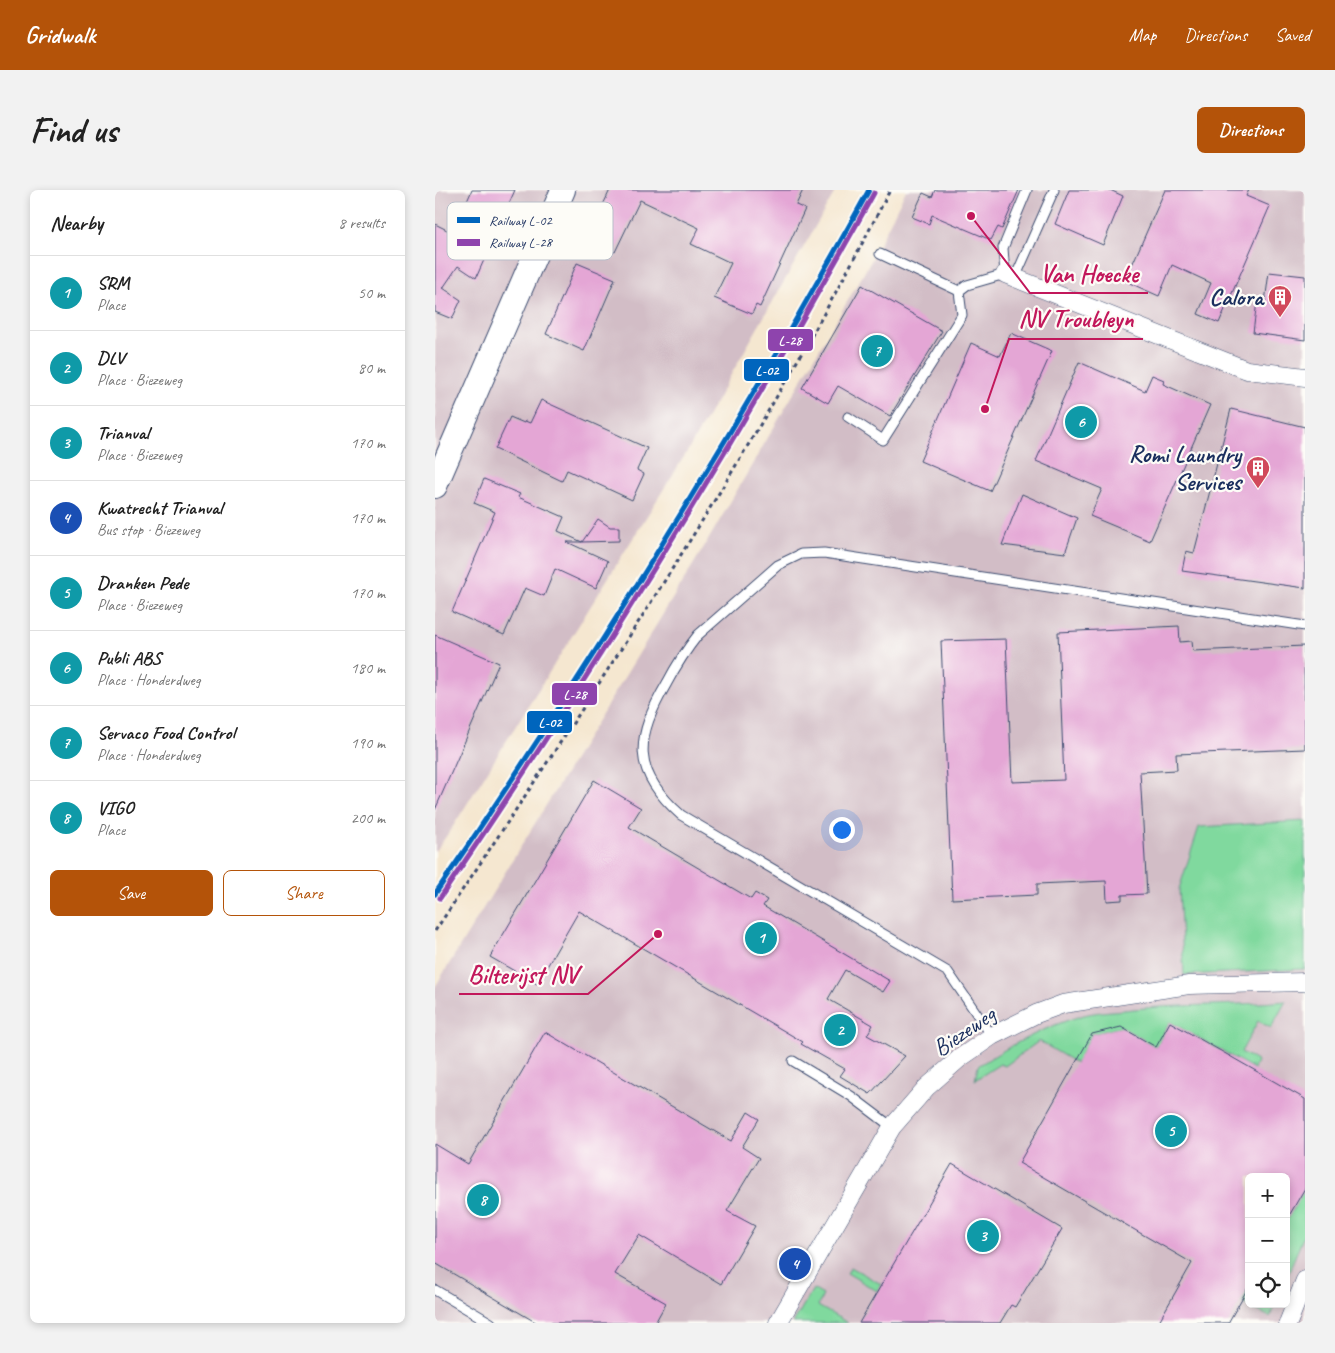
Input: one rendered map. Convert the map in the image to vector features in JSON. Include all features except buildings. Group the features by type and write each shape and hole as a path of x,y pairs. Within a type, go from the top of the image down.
{"street":[{"path":"558,202 563,190"},
{"path":"435,486 533,260"},
{"path":"1010,276 1247,370 1305,377"},
{"name":"Biezeweg","path":"778,1323 892,1127 926,1088 961,1058 992,1036 1036,1014 1072,1002 1189,985 1305,982"},
{"path":"1288,1323 1305,1280"}],"lane":[{"path":"1010,276 1003,248 1027,190"},
{"path":"959,291 967,286 1010,276 1054,190"},
{"path":"880,254 959,291"},
{"path":"848,417 883,440 962,315 959,291"},
{"path":"992,1036 949,972 681,815 664,799 651,782 644,757 643,733 650,712 688,647 698,635 778,565 801,554 809,553 824,553 1305,626"},
{"path":"793,1061 851,1096 892,1127"},
{"path":"435,1290 491,1323"}],"path":[{"path":"435,930 573,724 708,512 814,333 890,190"}],"shaded area":[{"path":"435,190 836,190 690,447 452,828 435,852"},
{"path":"906,190 1305,190 1305,1323 435,1323 435,987 707,542 871,261"}],"green space":[{"path":"1305,821 1305,969 1184,975 1179,889 1199,827"},
{"path":"1286,1001 1271,1028 1258,1021 1241,1052 1257,1061 1254,1069 1170,1022 1156,1047 1121,1027 1092,1034 1076,1063 1039,1041 1005,1066 1000,1064 975,1080 978,1066 990,1058 1042,1030 1084,1015 1153,1007"},
{"path":"1305,1188 1305,1233 1290,1269 1290,1218 1290,1214"},
{"path":"851,1267 881,1284 877,1291 847,1273"},
{"path":"813,1289 823,1295 818,1306 848,1323 793,1323"},
{"path":"1252,1308 1273,1308 1270,1317"}],"rail line":[{"name":"L-02","path":"435,894 606,635 767,370 869,190"},
{"name":"L-28","path":"440,898 611,638 772,373 874,193"}],"place":[{"name":"Van Hoecke","path":"971,216"},
{"name":"Calora","path":"1280,318"},
{"name":"Servaco Food Control","path":"877,351"},
{"name":"NV Troubleyn","path":"985,409"},
{"name":"Publi ABS","path":"1081,422"},
{"name":"Romi Laundry Services","path":"1258,489"},
{"name":"Bilterijst NV","path":"658,934"},
{"name":"SRM","path":"761,938"},
{"name":"DLV","path":"840,1030"},
{"name":"Dranken Pede","path":"1171,1131"},
{"name":"VIGO","path":"483,1200"},
{"name":"Trianval","path":"983,1236"},
{"name":"Kwatrecht Trianval","path":"795,1264"}]}
